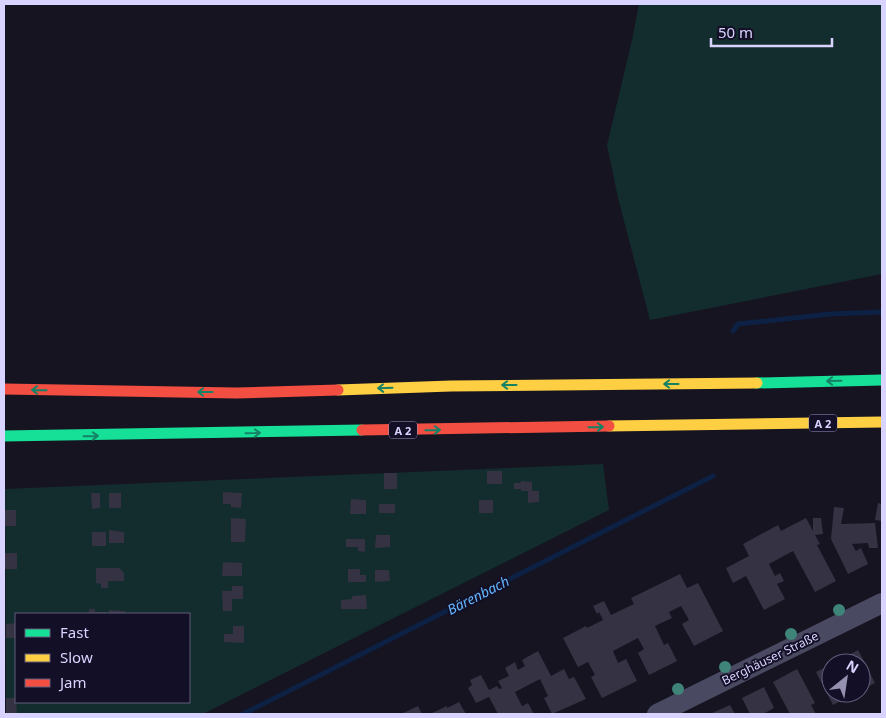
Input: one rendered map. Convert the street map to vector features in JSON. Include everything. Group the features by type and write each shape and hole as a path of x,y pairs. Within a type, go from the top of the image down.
{"highway":[{"path":"45,378 123,392"},
{"path":"4,389 236,392 452,386 882,380"},
{"name":"A 2","path":"4,436 882,422"}],"street":[{"name":"Berghäuser Straße","path":"657,714 882,603"}],"green space":[{"path":"639,4 882,4 882,274 650,320 618,198 607,145"},
{"path":"603,464 609,510 203,714 6,714 5,489"}],"building":[{"path":"487,471 502,471 502,484 487,484"},
{"path":"384,473 397,473 397,489 384,489"},
{"path":"521,481 532,482 532,491 539,491 539,502 528,503 528,491 514,489 514,483 521,483"},
{"path":"223,492 242,493 241,508 231,507 231,504 223,504"},
{"path":"91,493 100,493 100,508 92,509"},
{"path":"109,493 121,493 121,508 109,508"},
{"path":"351,499 366,500 366,514 350,514"},
{"path":"479,500 493,500 493,513 479,513"},
{"path":"878,503 882,504 882,521 875,520"},
{"path":"379,504 395,504 395,513 379,513"},
{"path":"834,507 844,508 841,524 875,523 878,548 869,548 868,543 852,544 856,551 861,548 868,564 848,574 831,539"},
{"path":"5,510 16,510 16,526 5,526"},
{"path":"231,518 246,519 245,542 231,542"},
{"path":"806,518 813,531 813,518 821,518 823,534 815,535 820,544 817,545 836,581 815,592 793,551 769,564 775,576 780,573 784,581 777,584 785,599 764,610 746,576 733,583 726,568 749,556 743,544 778,525 781,531"},
{"path":"109,530 124,532 124,543 109,543"},
{"path":"92,532 106,532 106,546 92,546"},
{"path":"376,535 390,535 390,547 375,548"},
{"path":"346,539 365,539 365,552 358,551 358,547 346,547"},
{"path":"5,553 17,553 17,569 5,569"},
{"path":"223,562 242,563 242,576 222,576"},
{"path":"96,568 119,568 124,573 124,581 108,581 108,588 101,588 101,584 96,583"},
{"path":"348,569 360,569 360,575 366,575 366,582 348,582"},
{"path":"375,570 389,570 390,581 375,582"},
{"path":"680,574 687,588 698,583 723,631 694,646 682,624 689,620 681,606 669,612 672,618 655,626 664,645 668,643 677,661 649,675 638,653 644,649 638,638 613,651 618,663 626,659 637,681 602,698 591,677 595,675 588,662 578,667 563,638 586,626 587,628 603,620 593,606 604,601 611,615 634,604 631,598"},
{"path":"232,586 243,586 243,599 232,599 232,611 223,611 222,591 232,591"},
{"path":"366,595 367,609 341,609 341,600 352,599 352,596"},
{"path":"89,609 95,609 95,612 106,612 106,613 89,613"},
{"path":"109,610 125,611 125,613 109,613"},
{"path":"15,623 15,638 6,638 6,624"},
{"path":"233,626 244,626 244,643 224,642 224,634 233,634"},
{"path":"538,651 551,676 564,669 569,679 574,677 586,699 552,714 544,698 548,696 540,679 515,692 522,706 528,703 534,714 498,714 489,697 476,703 468,688 472,685 470,680 481,675 489,690 497,686 499,689 502,688 498,681 509,676 505,668 515,662 518,670 525,666 522,660"},
{"path":"797,669 815,703 811,705 816,714 790,714 773,682"},
{"path":"821,669 821,682 816,672"},
{"path":"871,675 875,683 871,685"},
{"path":"764,687 774,708 765,714 750,714 742,698"},
{"path":"6,698 15,698 17,714 6,714"},
{"path":"459,702 466,714 430,714 447,706 447,708"},
{"path":"730,705 735,714 710,714"},
{"path":"418,706 422,714 401,714"}],"waterway":[{"path":"733,331 738,324 830,314 882,312"},
{"name":"Bärenbach","path":"243,714 713,476"}],"traffic: fast":[{"path":"757,383 882,380"},
{"path":"4,436 362,430"}],"traffic: slow":[{"path":"338,390 451,386 757,383"},
{"path":"609,426 882,422"}],"traffic: jam":[{"path":"4,389 236,393 338,390"},
{"path":"362,430 609,426"}]}
